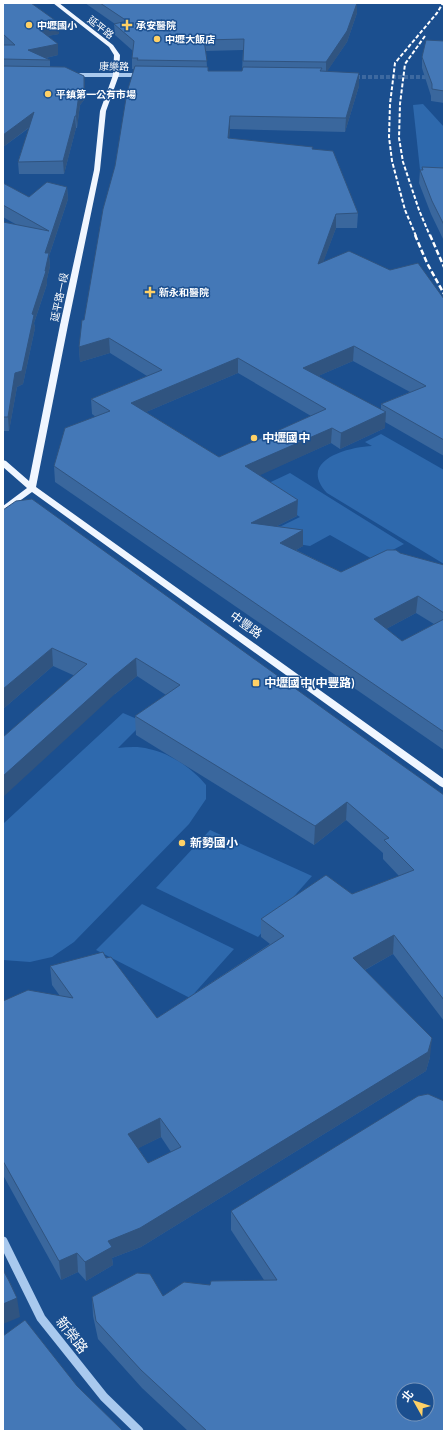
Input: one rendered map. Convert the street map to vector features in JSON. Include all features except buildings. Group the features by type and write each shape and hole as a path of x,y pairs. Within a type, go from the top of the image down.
{"main road":[{"name":"延平路","path":"56,3 111,46 117,55 116,75"},
{"name":"延平路一段","path":"32,488 67,309 97,170 103,111 116,75"},
{"name":"中豐路","path":"3,463 32,488 444,784"},
{"path":"3,510 32,488"}],"street":[{"name":"康樂路","path":"66,74 148,75"},
{"name":"新榮路","path":"3,1241 41,1318 104,1397 139,1431"}],"shaded area":[{"path":"423,104 444,127 444,179 421,179 413,105"},
{"path":"381,434 444,470 444,564 327,493 319,482 318,472 321,464 329,458 350,449 372,446 365,442"},
{"path":"290,473 404,544 374,560 330,535 310,546 273,540 265,534 300,517 256,489"},
{"path":"123,713 144,722 118,748 145,748 165,754 180,762 195,773 206,785 206,799 189,824 74,942 52,957 30,962 3,960 3,824"},
{"path":"210,830 312,876 258,937 156,888"},
{"path":"142,904 234,949 190,998 96,950"}],"tunnel":[{"path":"350,77 422,77 444,79"}],"railway":[{"path":"416,236 405,210 392,161 389,137 390,104 395,63 437,13 443,3"},
{"path":"425,36 405,64 400,104 399,138 403,162 419,210 430,236"},
{"path":"415,235 427,263 444,294"},
{"path":"430,235 444,267"}],"place":[{"name":"中壢國小","path":"29,25"},
{"name":"承安醫院","path":"127,25"},
{"name":"中壢大飯店","path":"157,39"},
{"name":"平鎮第一公有市場","path":"48,94"},
{"name":"新永和醫院","path":"150,292"},
{"name":"中壢國中","path":"254,438"},
{"name":"中壢國中(中豐路)","path":"256,683"},
{"name":"新勢國小","path":"182,843"}]}
